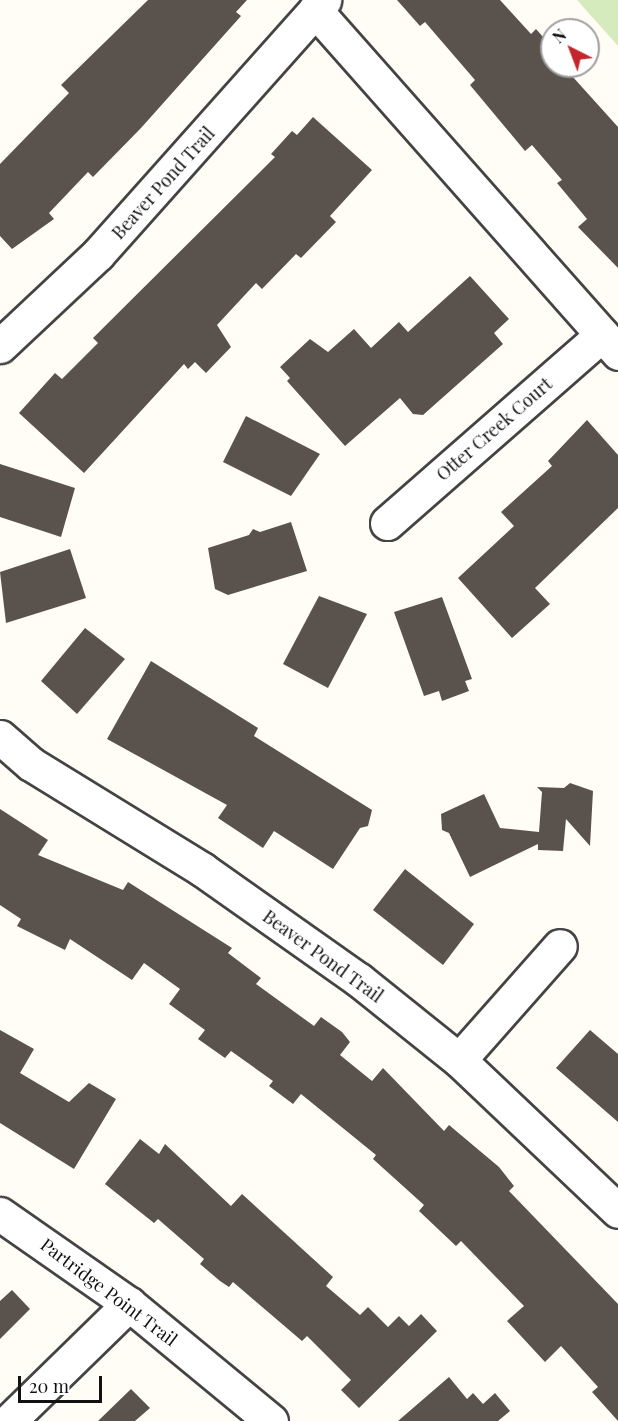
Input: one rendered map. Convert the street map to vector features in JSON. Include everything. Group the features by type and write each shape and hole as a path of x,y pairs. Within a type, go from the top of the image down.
{"street":[{"name":"Beaver Pond Trail","path":"0,346 98,254 319,5 610,344"},
{"name":"Otter Creek Court","path":"387,523 610,344"},
{"name":"Beaver Pond Trail","path":"0,737 31,764 254,905 459,1060 618,1211"},
{"path":"459,1060 560,946"},
{"name":"Partridge Point Trail","path":"0,1214 129,1304 271,1421"},
{"path":"9,1421 129,1304"}],"green space":[{"path":"577,0 618,0 618,46 600,26 600,18 593,18"}],"building":[{"path":"148,0 247,0 236,12 241,16 141,128 93,177 88,172 49,213 54,219 12,249 0,236 0,164 69,93 61,85"},
{"path":"397,0 500,0 531,34 536,29 540,34 540,78 574,78 618,127 618,268 578,227 587,219 557,183 562,180 532,145 525,151 470,85 475,80 425,22 420,26"},
{"path":"313,117 372,170 330,216 336,222 301,258 296,254 262,289 256,283 217,325 231,347 206,373 195,362 188,369 184,364 84,473 19,413 55,373 62,379 98,343 93,338 275,157 271,154 292,131 297,135"},
{"path":"470,276 509,319 494,333 503,344 423,415 413,414 400,398 345,446 287,381 290,378 280,367 310,339 328,352 354,329 371,348 399,322 408,332"},
{"path":"246,416 320,454 291,496 223,462"},
{"path":"587,420 618,455 618,508 535,588 550,604 512,638 458,578 514,526 501,512 552,466 548,461"},
{"path":"0,464 75,488 61,537 0,517"},
{"path":"291,522 307,571 228,595 215,589 208,548 249,535 253,529 260,532"},
{"path":"70,549 86,598 6,623 0,572"},
{"path":"319,596 367,614 328,688 283,664"},
{"path":"442,597 472,679 465,681 469,691 442,701 439,691 424,696 394,612"},
{"path":"85,628 125,659 77,714 41,681"},
{"path":"151,661 258,728 254,736 372,810 368,826 360,828 333,869 274,831 263,848 218,818 227,805 107,739"},
{"path":"570,783 593,791 590,846 566,819 563,851 538,850 538,844 470,877 449,833 442,830 441,814 484,794 500,828 539,832 542,792 537,787 564,788"},
{"path":"0,809 48,840 38,855 123,890 128,882 232,948 228,953 261,978 256,984 314,1026 321,1017 342,1032 350,1042 340,1055 372,1081 383,1068 444,1131 449,1125 499,1167 514,1186 509,1191 618,1304 618,1421 592,1392 598,1387 561,1346 545,1362 507,1321 524,1306 461,1241 456,1246 419,1211 424,1205 373,1159 376,1155 301,1094 293,1104 269,1086 273,1081 231,1051 225,1058 198,1039 205,1030 169,1004 180,989 144,963 132,980 70,939 65,950 17,926 21,919 0,905"},
{"path":"405,869 474,924 443,965 373,910"},
{"path":"0,1030 34,1049 20,1073 69,1102 89,1083 116,1099 74,1169 0,1123"},
{"path":"590,1030 618,1054 618,1122 556,1068"},
{"path":"140,1139 159,1154 165,1144 231,1206 242,1194 333,1277 326,1286 360,1315 368,1307 388,1327 399,1316 409,1326 421,1314 437,1331 359,1408 341,1390 351,1380 307,1336 302,1341 233,1282 229,1287 220,1281 200,1264 204,1259 158,1219 154,1223 105,1184"},
{"path":"12,1290 30,1309 0,1339 0,1301"},
{"path":"449,1377 467,1399 473,1393 483,1404 495,1393 510,1411 498,1421 398,1421"},
{"path":"131,1389 150,1408 135,1421 98,1421"}]}
